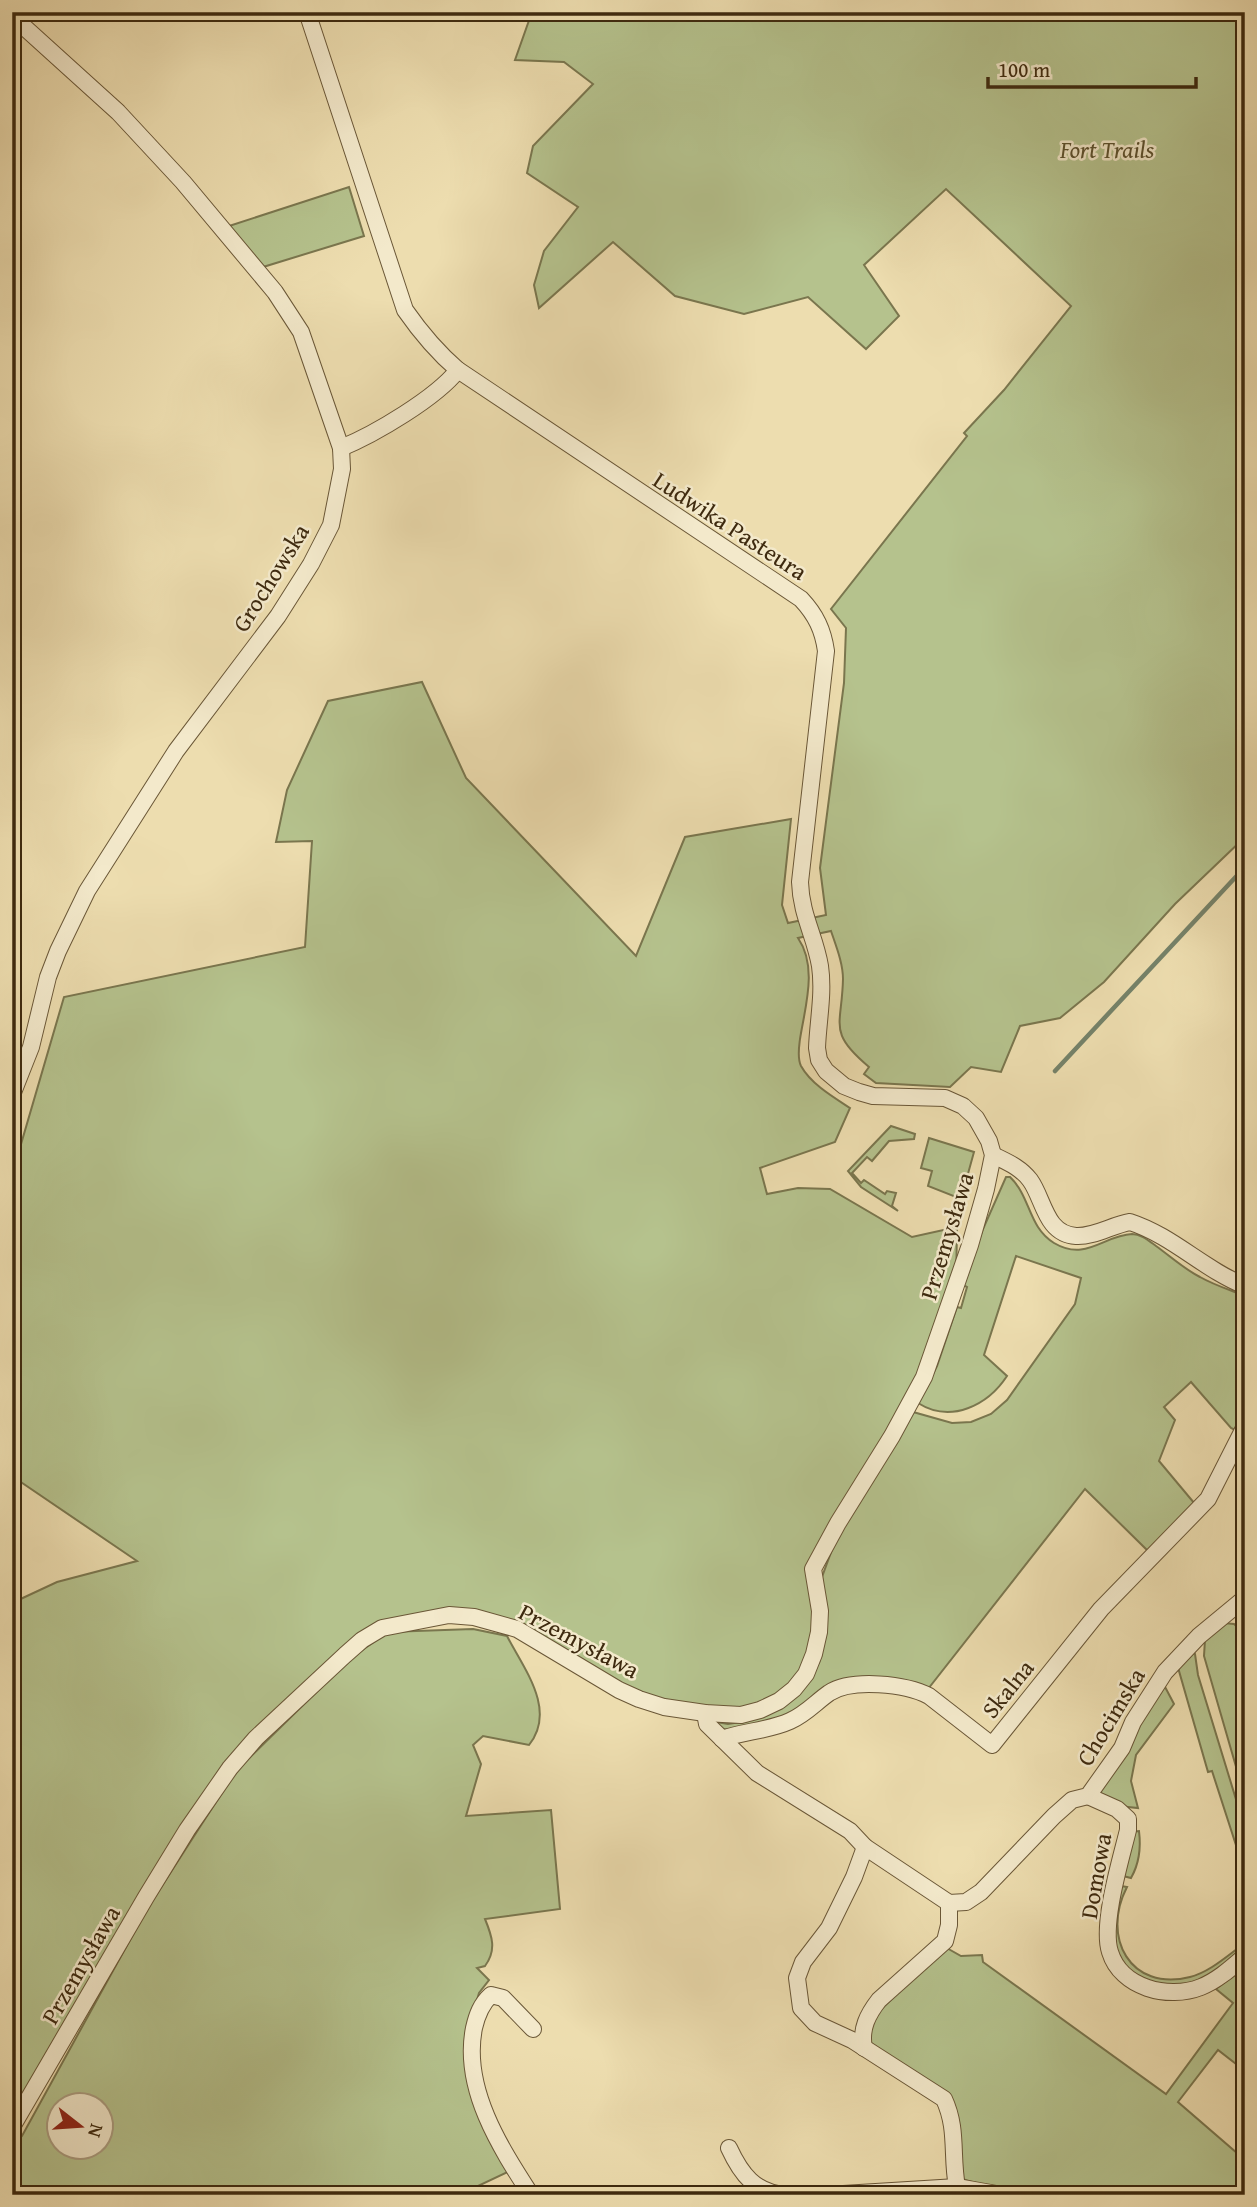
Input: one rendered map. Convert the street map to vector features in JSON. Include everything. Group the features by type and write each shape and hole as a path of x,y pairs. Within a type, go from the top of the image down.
{"street":[{"name":"Ludwika Pasteura","path":"307,12 405,310 438,353 458,370 801,599 810,609 822,630 826,651 800,882 804,917 817,949 820,970 817,1048 819,1060 835,1079 859,1092 873,1096 944,1098 963,1106 983,1129 993,1155"},
{"name":"Grochowska","path":"12,16 118,112 184,182 275,292 301,332 341,448 342,469 338,498 323,543 278,616 176,751 87,891 52,968 31,1047 12,1094"},
{"path":"341,448 365,438 447,384 458,370"},
{"path":"993,1155 1020,1168 1032,1182 1046,1217 1062,1232 1075,1236 1089,1235 1130,1222 1172,1240 1211,1269 1245,1286"},
{"name":"Przemysława","path":"12,2127 146,1897 187,1830 230,1768 256,1738 354,1647 382,1628 449,1615 474,1617 517,1629 619,1690 664,1707 741,1715 779,1701 794,1689 806,1674 819,1632 820,1611 813,1569 924,1377 967,1255 993,1155"},
{"name":"Skalna","path":"722,1739 788,1722 812,1708 830,1692 856,1684 907,1686 918,1690 992,1745 1101,1609 1208,1499 1245,1426"},
{"name":"Chocimska","path":"949,1903 966,1902 981,1892 1054,1816 1072,1800 1088,1796 1122,1748 1133,1722 1165,1672 1199,1636 1245,1598"},
{"path":"705,1713 707,1724 757,1773 850,1831 865,1847 949,1903 950,1925 945,1941 879,2000 864,2026 864,2048"},
{"name":"Domowa","path":"1088,1796 1117,1809 1128,1819 1128,1830 1109,1915 1108,1937 1110,1952 1129,1979 1147,1988 1182,1992 1217,1979 1245,1956"},
{"path":"865,1847 854,1877 829,1928 803,1962 797,1978 801,2008 816,2023 864,2048 944,2099 951,2114 954,2131 952,2164 957,2187"},
{"path":"531,2195 492,2131 478,2093 470,2047 482,2002 491,1995 503,1998 533,2029"},
{"path":"729,2148 739,2169 751,2183 773,2194 786,2195"},
{"path":"827,2195 957,2187 1002,2195"}],"green space":[{"name":"Fort Trails","path":"532,12 1245,12 1245,837 1175,904 1104,982 1060,1018 1020,1026 1001,1072 971,1067 950,1087 876,1083 864,1074 869,1067 847,1045 840,1028 843,973 831,931 798,938 804,949 809,974 799,1045 800,1063 816,1084 850,1108 835,1142 760,1168 767,1194 798,1188 830,1189 912,1237 957,1227 956,1287 937,1344 813,1569 820,1611 806,1674 760,1710 664,1707 539,1640 474,1617 382,1628 230,1768 12,2127 12,1603 57,1582 137,1561 12,1476 12,1175 64,997 305,947 312,841 276,842 287,790 328,701 422,682 466,778 636,956 685,837 791,819 782,905 788,923 826,915 820,868 844,683 846,628 831,609 967,436 964,433 1004,390 1071,306 946,189 864,265 899,316 866,349 808,297 744,314 675,296 613,242 539,308 534,285 544,251 578,207 527,173 533,146 593,84 564,62 515,60"},
{"path":"349,187 364,236 263,267 229,226"},
{"path":"891,1126 915,1134 914,1139 889,1141 872,1161 867,1157 852,1173 861,1183 864,1180 885,1194 887,1191 896,1193 892,1206 898,1211 861,1187 848,1171"},
{"path":"929,1138 974,1152 961,1199 928,1186 932,1171 921,1168"},
{"path":"1006,1177 1010,1177 1017,1185 1039,1229 1054,1243 1076,1250 1122,1235 1139,1235 1194,1274 1245,1296 1245,1408 1237,1431 1231,1428 1191,1382 1164,1407 1175,1420 1159,1461 1195,1504 1149,1552 1085,1489 928,1689 851,1680 799,1712 733,1730 720,1729 716,1722 728,1724 747,1721 819,1663 827,1631 822,1577 837,1536 913,1412 952,1423 971,1422 991,1414 1007,1400 1075,1304 1081,1278 1016,1256 984,1355 1007,1376 990,1395 968,1408 943,1412 918,1403 937,1366 957,1307 961,1308 967,1287 963,1285 983,1229"},
{"path":"1223,1623 1234,1624 1241,1630 1239,1633 1245,1636 1245,1775 1239,1777 1204,1656 1205,1640"},
{"path":"473,1629 507,1636 535,1690 540,1718 537,1732 529,1745 483,1736 473,1745 481,1764 466,1816 551,1810 560,1909 485,1919 492,1949 485,1966 477,1968 489,1980 479,1993 468,2032 467,2065 512,2170 459,2195 12,2195 12,2146 22,2136 46,2092 46,2162 116,2162 116,2092 46,2092 147,1909 236,1771 351,1658 388,1632"},
{"path":"1192,1651 1242,1819 1240,1820 1245,1834 1245,1873 1212,1771 1208,1772 1177,1664"},
{"path":"1164,1685 1174,1704 1136,1755 1131,1781 1138,1808 1118,1806 1102,1800 1098,1789"},
{"path":"1139,1831 1136,1867 1131,1878 1123,1876 1130,1832"},
{"path":"1121,1886 1127,1887 1117,1924 1120,1941 1126,1956 1137,1968 1151,1976 1169,1979 1190,1977 1212,1967 1245,1943 1245,1952 1201,1981 1164,1988 1127,1970 1115,1949 1114,1916"},
{"path":"945,1947 961,1956 982,1955 983,1962 1166,2094 1233,2003 1216,1989 1245,1966 1245,2071 1218,2050 1178,2102 1245,2160 1245,2195 1017,2195 960,2178 956,2112 869,2048 870,2020"}],"waterway":[{"path":"1055,1071 1245,867"}]}
